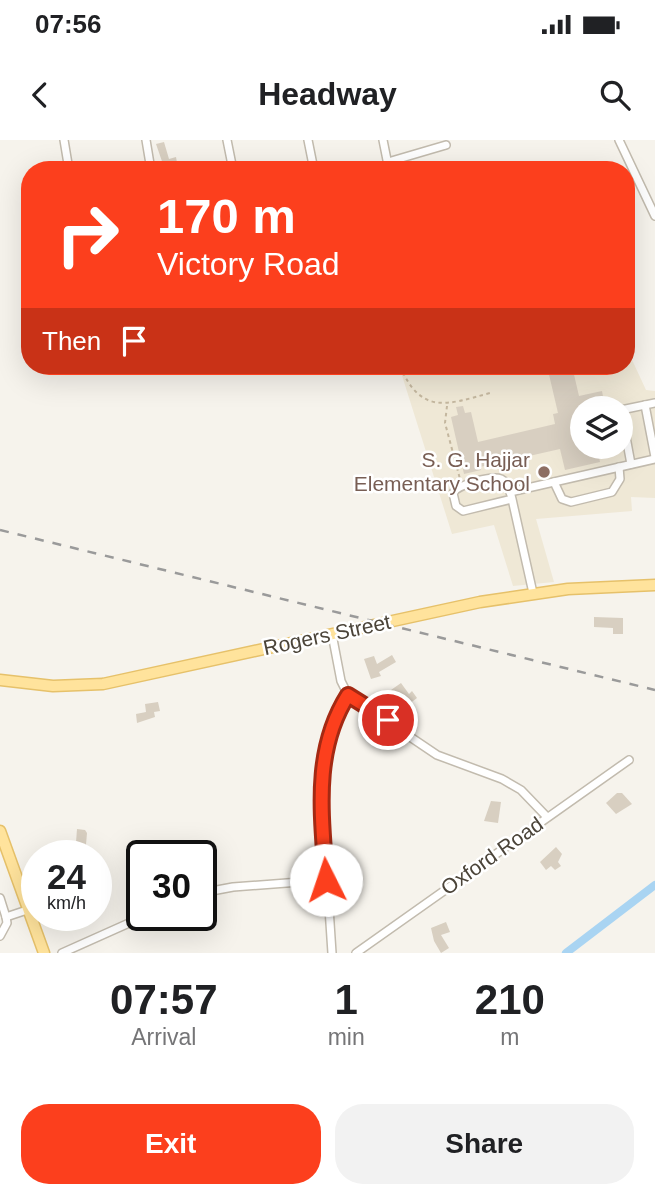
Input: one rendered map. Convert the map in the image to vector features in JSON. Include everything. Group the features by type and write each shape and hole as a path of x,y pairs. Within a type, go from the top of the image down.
{"main road":[{"name":"Rogers Street","path":"0,680 60,687 103,684 461,606 533,593 655,585"},
{"path":"0,831 4,858 21,896"},
{"path":"35,931 44,953"}],"street":[{"path":"64,140 68,161"},
{"path":"146,140 150,161"},
{"path":"227,140 231,161"},
{"path":"308,140 312,161"},
{"path":"383,140 388,161"},
{"path":"619,140 629,161"},
{"path":"403,161 446,145"},
{"path":"635,173 655,215"},
{"path":"631,464 621,410 655,403"},
{"path":"533,593 511,495 500,479 462,486 456,488 453,493 456,506 460,510 511,495 554,482 655,458 645,405"},
{"path":"554,482 562,499 571,502 612,492 620,479 619,467"},
{"path":"332,634 341,681 348,695 437,755 502,779 522,790 547,817"},
{"path":"332,953 321,800 323,759 332,724 348,695"},
{"name":"Oxford Road","path":"356,953 629,760"},
{"path":"217,890 326,880"},
{"path":"0,898 7,923 0,936"},
{"path":"6,917 21,912"},
{"path":"62,953 126,924"}],"path":[{"path":"404,375 421,397 433,403 447,405 489,393"},
{"path":"447,405 445,423 462,486"}],"shaded area":[{"name":"S. G. Hajjar Elementary School","path":"635,366 646,390 655,391 655,498 631,497 632,511 536,519 554,582 513,586 494,525 452,534 402,375 635,375"}],"building":[{"path":"164,142 169,159 176,157 177,161 162,161 156,144"},
{"path":"549,375 574,375 579,396 570,396 570,459 599,459 600,462 565,470 560,449 480,467 481,470 464,474 451,417 458,415 456,407 463,406 465,413 471,412 478,442 555,424 553,414 558,413"},
{"path":"602,391 603,396 579,396"},
{"path":"594,617 623,618 623,634 613,634 613,628 594,627"},
{"path":"392,655 396,662 379,672 381,676 371,679 364,659 374,656 377,664"},
{"path":"401,683 409,694 412,691 417,698 405,707 391,690"},
{"path":"158,702 160,711 154,712 155,717 137,723 136,714 146,712 145,704"},
{"path":"617,793 622,793 632,804 616,814 606,803"},
{"path":"491,801 501,802 498,823 484,821"},
{"path":"77,829 85,830 86,840 76,840"},
{"path":"556,847 562,854 558,862 561,866 555,870 551,866 546,870 540,862"},
{"path":"446,922 450,932 441,935 449,948 441,953 431,928"}],"waterway":[{"path":"566,953 655,885"}],"railway":[{"path":"0,530 655,690"}],"place":[{"name":"S. G. Hajjar Elementary School","path":"544,472"}],"route":[{"path":"326,880 321,787 323,759 332,724 348,695 388,720"}]}
